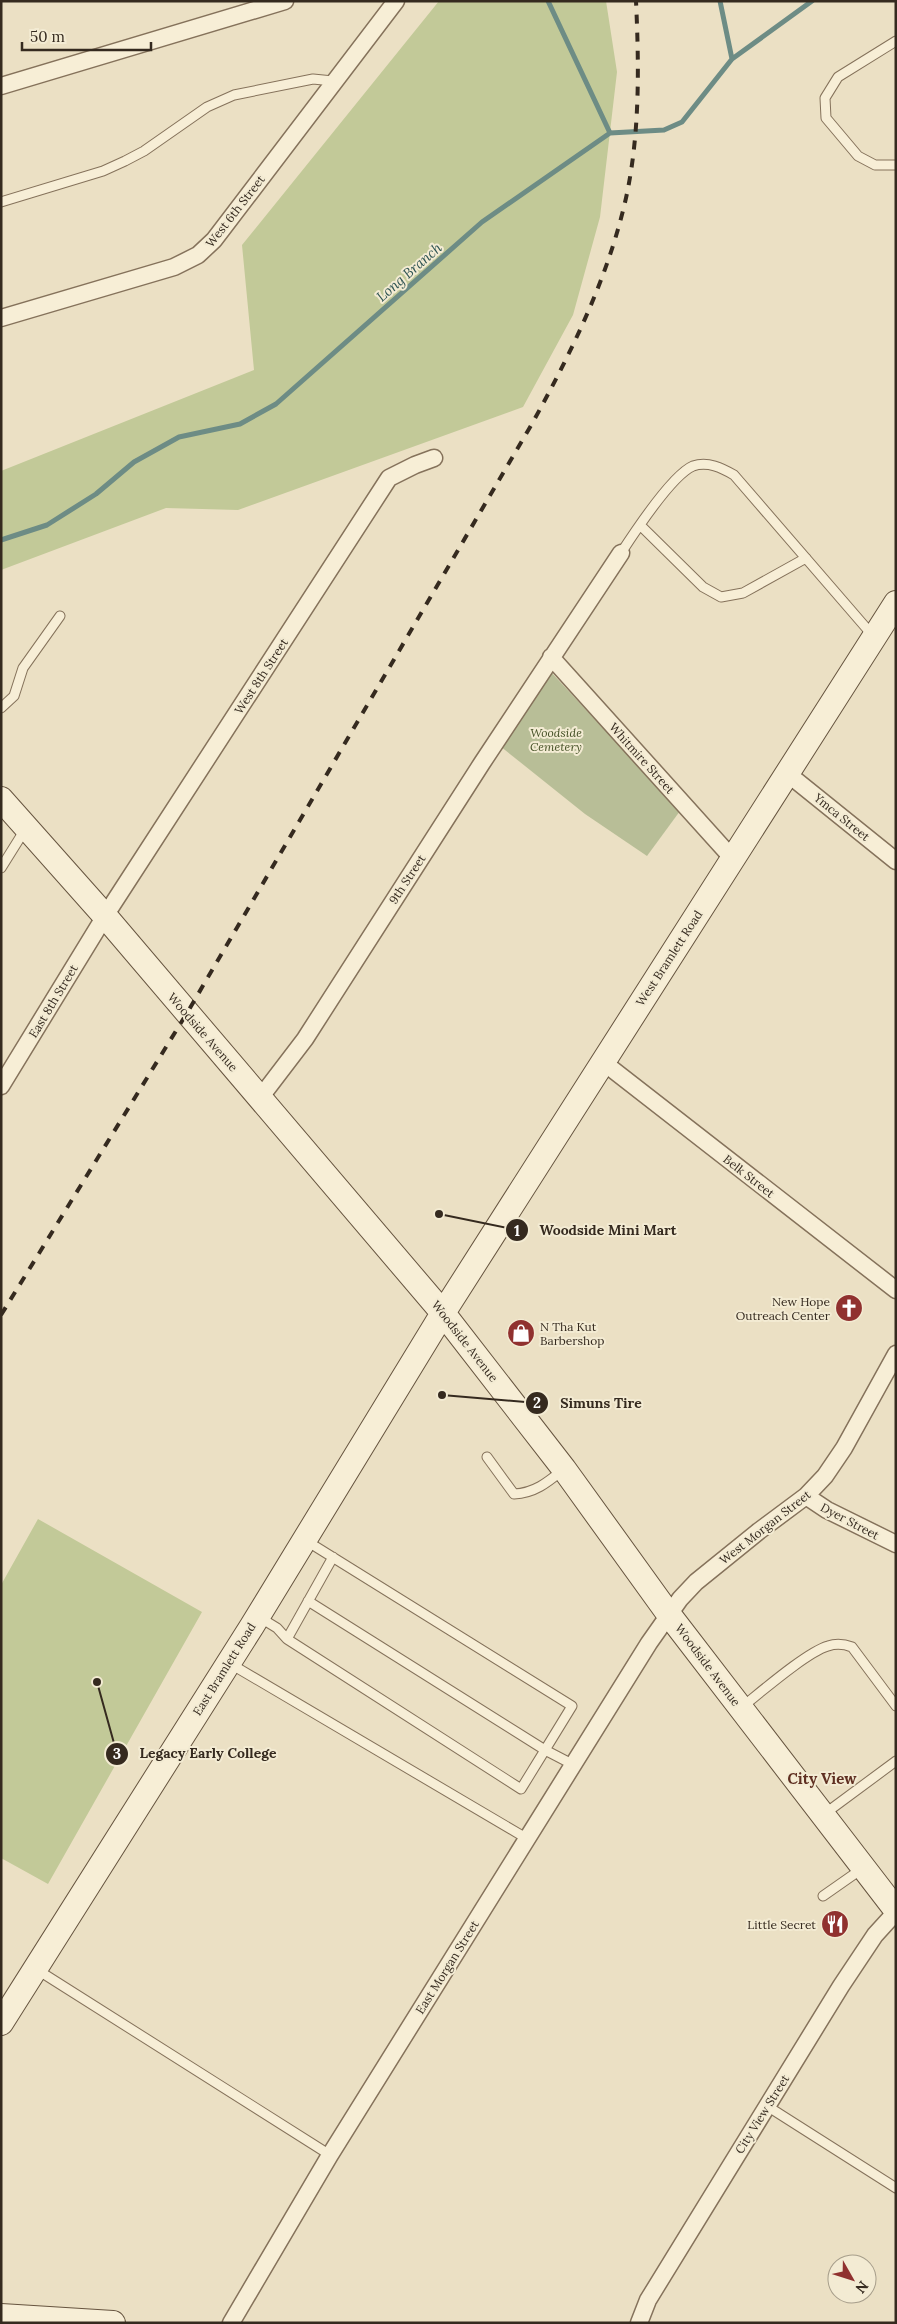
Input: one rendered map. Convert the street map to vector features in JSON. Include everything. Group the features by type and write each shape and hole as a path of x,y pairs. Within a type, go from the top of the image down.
{"street":[{"path":"1,86 285,1"},
{"name":"West 6th Street","path":"1,318 174,267 198,255 214,240 333,81 396,1"},
{"name":"West 8th Street","path":"105,916 389,478 414,465 434,458"},
{"name":"9th Street","path":"260,1098 305,1039 551,657 621,553"},
{"name":"West Bramlett Road","path":"443,1313 896,603"},
{"name":"Whitmire Street","path":"551,657 733,859"},
{"name":"Ymca Street","path":"788,774 896,860"},
{"name":"Woodside Avenue","path":"1,799 105,916 443,1313 564,1469 670,1616 896,1911"},
{"name":"East 8th Street","path":"1,1086 105,916"},
{"name":"Belk Street","path":"603,1062 896,1290"},
{"name":"East Bramlett Road","path":"2,2020 258,1616 443,1313"},
{"name":"West Morgan Street","path":"670,1616 680,1599 696,1582 806,1496 825,1476 844,1448 896,1354"},
{"name":"Dyer Street","path":"806,1496 827,1510 896,1544"},
{"name":"East Morgan Street","path":"231,2323 330,2155 631,1668 670,1616"},
{"name":"City View Street","path":"639,2323 648,2300 841,1986 875,1935 896,1911"},
{"path":"1,2316 114,2323"}],"lane":[{"path":"896,41 838,77 825,98 826,118 858,156 875,165 896,165"},
{"path":"1,202 103,171 125,161 144,151 207,107 234,94 313,78 333,81"},
{"path":"621,553 640,524 682,474 693,466 708,464 734,475 874,637"},
{"path":"640,524 703,587 721,598 743,593 806,558"},
{"path":"1,708 14,696 23,668 60,616"},
{"path":"1,868 26,828"},
{"path":"487,1457 514,1494 527,1493 542,1486 564,1469"},
{"path":"258,1616 277,1628 287,1639 521,1788 545,1750 572,1706 305,1540"},
{"path":"287,1639 333,1556"},
{"path":"308,1601 545,1750 572,1764"},
{"path":"741,1708 802,1661 827,1646 842,1644 852,1647 895,1703"},
{"path":"229,1662 526,1838"},
{"path":"823,1815 896,1761"},
{"path":"823,1896 863,1867"},
{"path":"35,1969 330,2155"},
{"path":"767,2106 896,2188"}],"green space":[{"path":"439,1 606,1 617,72 600,217 573,315 523,407 238,510 166,508 1,570 1,471 254,370 242,245"},
{"name":"Woodside Cemetery","path":"550,671 680,811 647,856 585,814 500,746"},
{"path":"38,1519 202,1612 48,1884 1,1858 1,1585"}],"waterway":[{"path":"548,1 610,133"},
{"path":"720,1 732,59"},
{"name":"Long Branch","path":"1,540 47,525 96,494 134,462 179,437 240,424 276,404 482,222 610,133 664,130 682,122 732,59 812,1"}],"railway":[{"path":"1,1315 187,1013 533,422 575,341 609,257 631,174 637,100 638,50 636,1"}],"place":[{"name":"Woodside Mini Mart","path":"439,1214"},
{"name":"New Hope Outreach Center","path":"849,1308"},
{"name":"N Tha Kut Barbershop","path":"521,1333"},
{"name":"Simuns Tire","path":"442,1395"},
{"name":"Legacy Early College","path":"97,1682"},
{"name":"Little Secret","path":"835,1924"}],"district":[{"name":"City View","path":"822,1778"}]}
